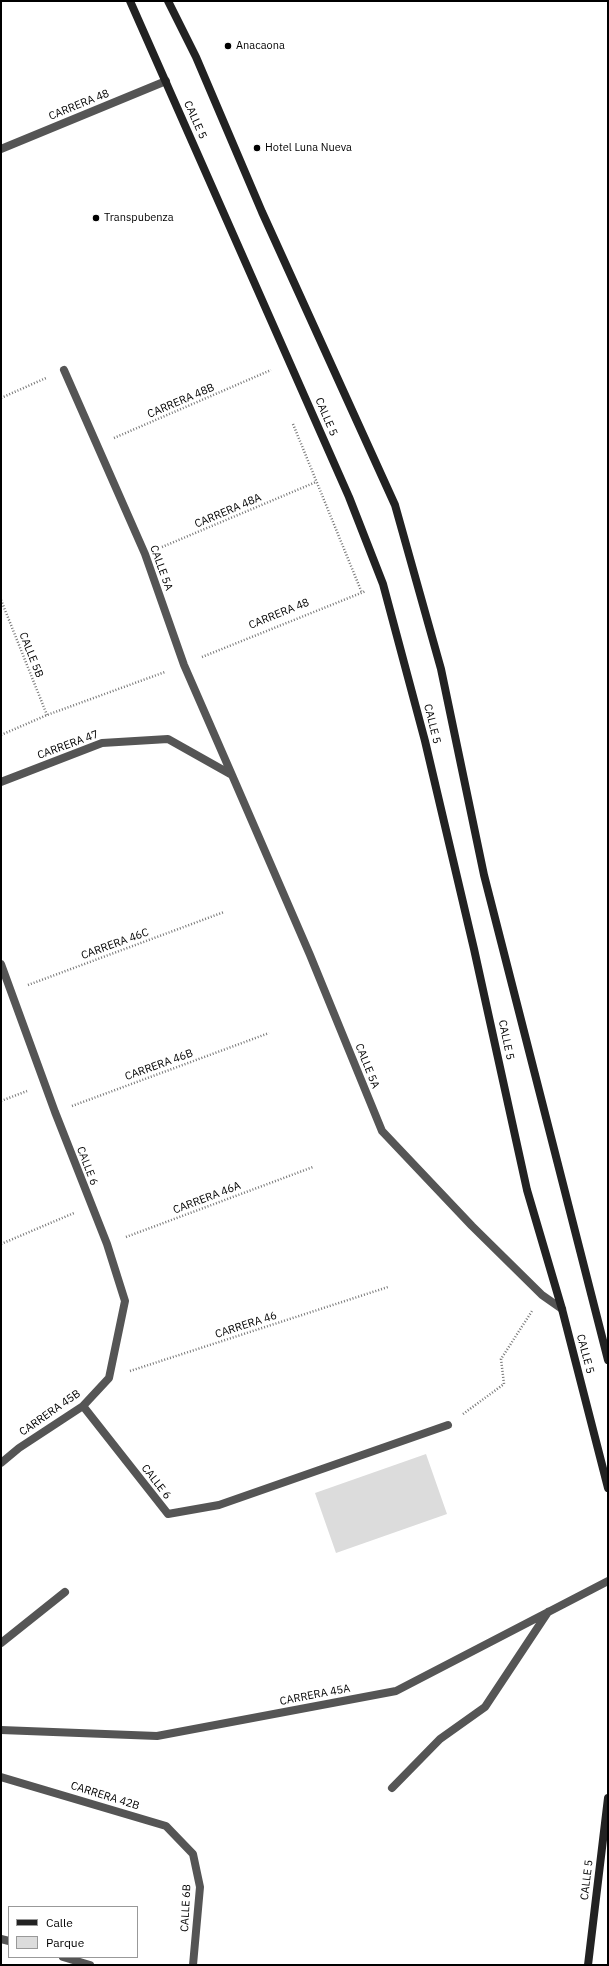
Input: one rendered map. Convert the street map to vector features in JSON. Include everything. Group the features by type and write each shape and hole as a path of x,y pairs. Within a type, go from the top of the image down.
{"main road":[{"name":"CALLE 5","path":"130,1 342,482 383,584 425,741 474,949 527,1190 562,1309 608,1488"},
{"name":"CALLE 5","path":"168,1 196,57 262,212 395,505 441,669 484,874 608,1360"},
{"name":"CALLE 5","path":"588,1965 608,1798"}],"street":[{"name":"CARRERA 48","path":"1,149 166,81"},
{"name":"CALLE 5A","path":"64,370 145,554 184,665 310,955 382,1131 472,1226 542,1295 562,1309"},
{"name":"CARRERA 47","path":"1,782 102,743 168,739 232,775"},
{"name":"CALLE 6","path":"1,964 55,1112 107,1244 125,1301 109,1378"},
{"name":"CARRERA 45B","path":"1,1463 19,1448 83,1406 109,1378"},
{"name":"CALLE 6","path":"83,1406 168,1514 219,1505 448,1425"},
{"name":"CARRERA 45A","path":"1,1730 157,1736 396,1690 608,1581"},
{"path":"1,1643 65,1592"},
{"path":"392,1788 440,1739 485,1707 548,1612"},
{"name":"CARRERA 42B","path":"1,1777 166,1826 193,1854"},
{"name":"CALLE 6B","path":"193,1854 200,1887 193,1965"},
{"path":"66,1958 90,1965"}],"path":[{"path":"1,398 64,370"},
{"name":"CARRERA 48B","path":"97,446 271,370"},
{"name":"CARRERA 48A","path":"145,554 316,482"},
{"name":"CARRERA 48","path":"1,735 47,715 184,665 383,584"},
{"name":"CALLE 5B","path":"1,600 47,715"},
{"name":"CARRERA 46C","path":"11,991 224,912"},
{"name":"CARRERA 46B","path":"55,1112 269,1032"},
{"path":"1,1101 45,1084"},
{"name":"CARRERA 46A","path":"107,1244 312,1167"},
{"path":"1,1244 91,1206"},
{"name":"CARRERA 46","path":"109,1378 388,1287"},
{"path":"448,1425 504,1384 501,1359 542,1295"}],"green space":[{"path":"426,1454 447,1514 336,1553 315,1493"}],"place":[{"name":"Anacaona","path":"228,46"},
{"name":"Hotel Luna Nueva","path":"257,148"},
{"name":"Transpubenza","path":"96,218"}]}
